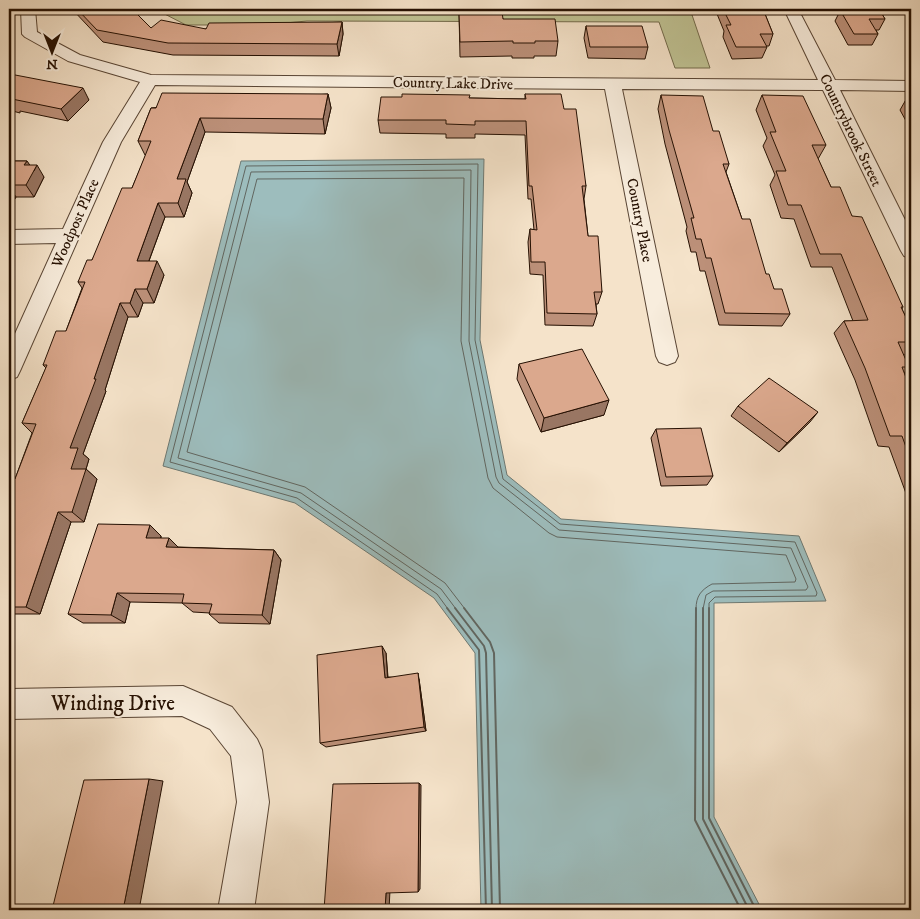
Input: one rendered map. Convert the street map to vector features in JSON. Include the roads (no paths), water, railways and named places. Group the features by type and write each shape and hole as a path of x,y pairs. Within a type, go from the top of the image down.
{"street":[{"name":"Country Lake Drive","path":"28,9 30,34 74,58 150,80 911,86"},
{"name":"Countrybrook Street","path":"791,9 911,251"},
{"name":"Woodpost Place","path":"9,371 112,142 150,80"},
{"name":"Country Place","path":"613,85 667,356"},
{"path":"9,236 69,236"},
{"name":"Winding Drive","path":"9,704 183,701 221,718 246,750 254,802 236,910"}],"water":[{"path":"484,159 480,340 507,475 561,519 799,536 826,601 714,603 714,817 762,910 481,910 475,653 434,598 295,503 163,466 241,161"}]}
